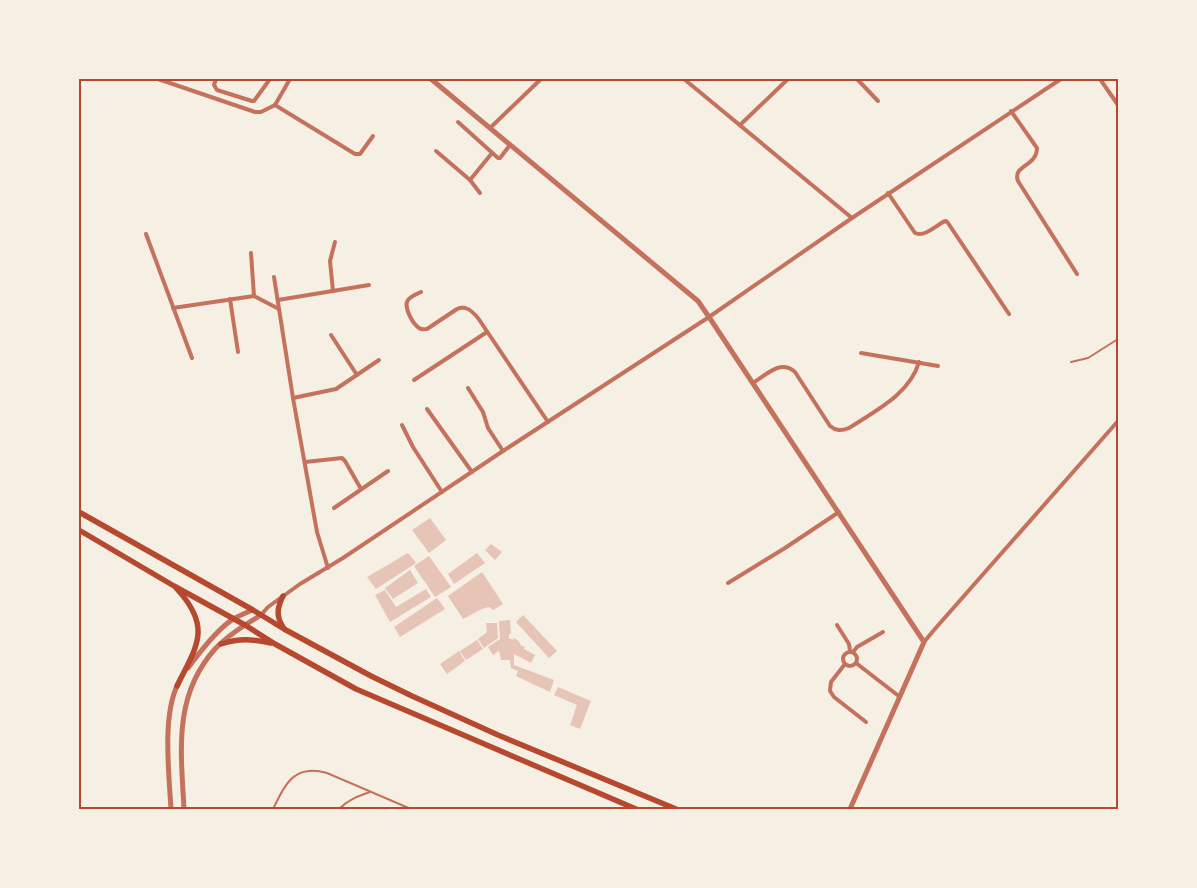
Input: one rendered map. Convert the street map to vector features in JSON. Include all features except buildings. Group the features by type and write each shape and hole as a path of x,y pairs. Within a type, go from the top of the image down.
{"main road":[{"path":"79,512 253,610 263,612 284,629 371,676 498,735 676,809"},
{"path":"79,530 345,683 379,700 636,809"},
{"path":"174,586 192,608 198,631 198,641 194,652 177,686"},
{"path":"283,596 278,612 284,629"},
{"path":"220,644 241,639 275,644"}],"street":[{"path":"158,79 256,112 261,112 275,106 290,79"},
{"path":"216,79 214,85 217,90 252,102 270,79"},
{"path":"431,79 692,296 709,316 924,642"},
{"path":"490,128 541,79"},
{"path":"684,79 852,218"},
{"path":"740,125 788,79"},
{"path":"857,79 878,101"},
{"path":"184,809 181,732 191,688 202,666 220,644 234,632 300,584 328,568 709,316 888,193 1061,79"},
{"path":"1100,79 1118,105"},
{"path":"275,106 358,155 373,136"},
{"path":"1011,111 1037,148 1035,159 1019,170 1016,177 1077,274"},
{"path":"458,122 496,157 500,158 510,145"},
{"path":"436,151 470,180 480,193"},
{"path":"470,180 492,153"},
{"path":"888,193 915,234 924,234 943,222 948,223 1009,314"},
{"path":"146,234 192,358"},
{"path":"333,290 330,261 335,242"},
{"path":"251,254 254,296"},
{"path":"274,276 293,398 318,532 328,568"},
{"path":"278,300 369,285"},
{"path":"421,292 409,298 406,302 407,311 419,328 427,329 457,309 465,308 474,313 548,422"},
{"path":"174,308 254,296 279,309"},
{"path":"230,299 238,352"},
{"path":"414,380 487,332"},
{"path":"331,335 358,375"},
{"path":"861,353 938,366"},
{"path":"293,398 336,389 379,360"},
{"path":"753,384 778,367 789,368 795,372 830,426 842,431 898,394 915,372 919,362"},
{"path":"468,388 483,412 488,428 503,451"},
{"path":"427,409 472,472"},
{"path":"850,809 924,642 1118,420"},
{"path":"402,424 413,447 442,492"},
{"path":"305,462 342,458 361,489"},
{"path":"334,508 388,471"},
{"path":"728,583 839,512"},
{"path":"171,809 168,728 177,686 199,653 224,626 233,619 253,610"},
{"path":"837,625 852,652 857,657 856,663"},
{"path":"845,664 843,656 884,632"},
{"path":"856,663 900,698"},
{"path":"845,664 850,666 856,663"},
{"path":"845,664 831,682 830,691 834,697 866,722"}],"lane":[{"path":"1071,362 1088,358 1118,339"},
{"path":"273,809 289,780 306,771 327,773 411,809"},
{"path":"340,809 354,798 371,792"}]}
